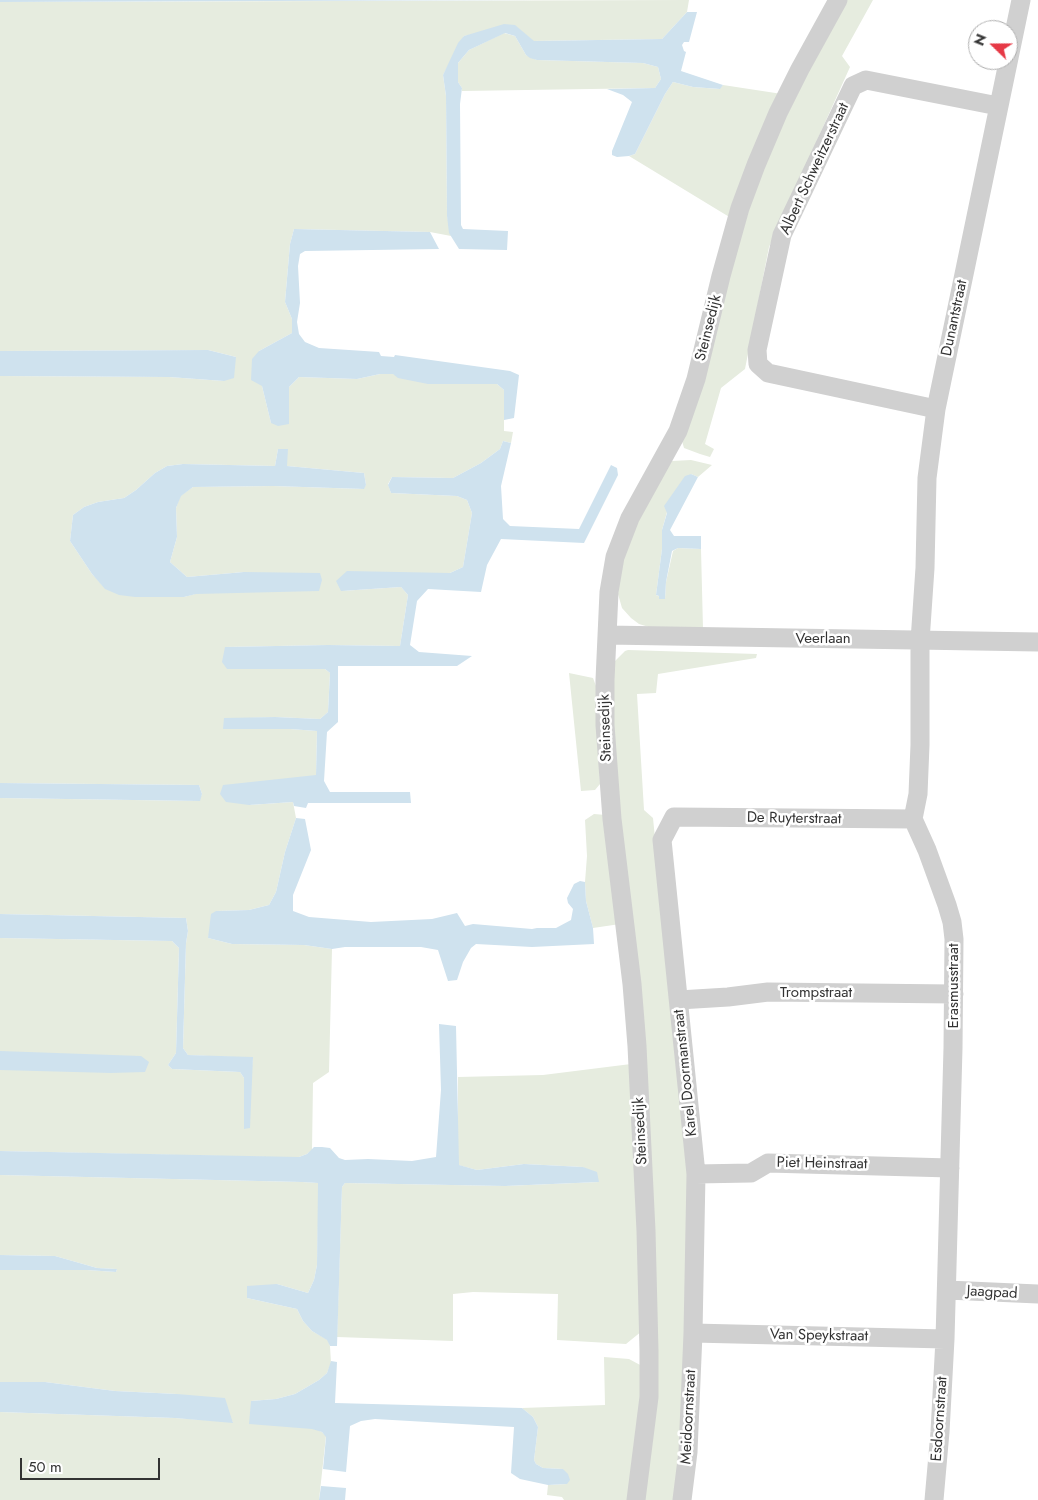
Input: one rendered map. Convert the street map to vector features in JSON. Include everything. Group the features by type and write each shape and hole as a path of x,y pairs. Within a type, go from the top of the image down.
{"street":[{"name":"Steinsedijk","path":"636,1500 649,1397 646,1231 633,993 612,819 605,734 605,680 609,592 615,557 630,518 678,431 696,379 721,276 744,199 778,114 838,0"},
{"name":"Dunantstraat","path":"920,641 926,568 927,478 936,409 998,106 1022,0"},
{"name":"Albert Schweitzerstraat","path":"936,409 768,373 758,364 757,350 782,235 853,86 866,80 998,106"},
{"name":"Veerlaan","path":"607,634 1038,642"},
{"path":"913,820 918,794 920,746 920,641"},
{"name":"De Ruyterstraat","path":"674,817 913,820"},
{"name":"Karel Doormanstraat","path":"674,817 662,840 696,1174 693,1333"},
{"name":"Erasmusstraat","path":"913,820 927,850 952,922 954,939 945,1339"},
{"name":"Trompstraat","path":"679,1000 728,998 768,992 954,994"},
{"name":"Piet Heinstraat","path":"696,1174 750,1173 768,1163 950,1168"},
{"name":"Jaagpad","path":"947,1290 1038,1294"},
{"name":"Van Speykstraat","path":"693,1333 945,1339"},
{"name":"Meidoornstraat","path":"682,1500 688,1452 693,1333"},
{"name":"Esdoornstraat","path":"934,1500 945,1339"}],"shaded area":[{"path":"689,0 687,12 662,39 533,41 515,26 464,36 443,75 446,96 447,215 451,236 430,232 294,229 290,244 285,302 292,319 292,333 259,351 262,386 271,423 289,424 289,387 299,377 357,379 380,374 393,374 470,383 497,384 504,390 504,431 513,432 511,443 503,441 500,449 481,463 453,478 392,477 388,484 391,493 457,496 467,500 472,513 463,567 450,573 341,591 401,587 408,595 400,646 225,647 325,669 330,673 328,712 320,719 275,717 224,719 317,731 316,775 249,805 293,802 296,818 285,852 276,892 269,905 249,910 216,911 208,938 232,944 304,945 332,949 329,1072 313,1083 312,1150 299,1157 0,1151 0,938 172,941 179,948 176,1053 168,1065 172,1069 240,1072 244,1078 244,1129 253,1058 188,1055 183,1048 188,931 186,918 0,914 0,798 199,801 202,794 199,785 0,783 0,376 169,377 224,381 236,357 208,350 0,351 0,2","holes":["278,449 287,466 364,473 366,485 363,489 273,486 193,487 180,496 176,508 177,537 170,562 187,577 244,572 195,594 184,597 106,589 92,574 70,541 73,515 84,507 98,502 124,498 155,473 167,466 183,464 275,466"]},
{"path":"844,0 873,0 842,56 850,67 769,247 745,369 721,388 705,444 714,449 710,457 700,454 684,448 682,441 761,168"},
{"path":"504,33 515,36 526,55 537,60 643,63 658,67 661,79 655,88 462,91 458,82 458,63 469,50"},
{"path":"673,82 693,87 719,89 723,85 782,94 731,218 629,156 635,154"},
{"path":"691,460 712,465 698,477 691,474 671,498 662,530 662,549 656,595 665,599 666,582 673,551 678,548 701,549 703,629 649,627 639,624 622,608 618,594 622,556 635,520 672,461"},
{"path":"628,650 757,654 756,658 658,674 656,693 637,694 644,810 653,818 688,1170 687,1286 677,1500 641,1500 653,1398 610,724 615,661"},
{"path":"569,673 593,678 596,686 600,784 595,790 581,791"},
{"path":"594,814 606,815 620,924 593,928 586,901 587,856 585,820"},
{"path":"631,1064 642,1331 626,1344 557,1340 558,1294 473,1292 453,1294 453,1341 337,1337 342,1187 345,1183 505,1186 599,1182 583,1167 524,1164 477,1170 458,1165 458,1077 543,1075"},
{"path":"0,1175 319,1183 317,1265 314,1280 308,1293 277,1284 247,1298 297,1309 303,1321 312,1331 328,1340 331,1363 327,1373 319,1380 295,1394 276,1399 251,1401 322,1432 326,1436 319,1500 0,1500 0,1412 175,1418 233,1422 177,1394 115,1391 45,1382 0,1382 0,1270 116,1272 117,1269 97,1268 55,1256 0,1255"},
{"path":"604,1357 629,1359 642,1366 643,1395 630,1500 564,1500 562,1497 547,1495 548,1485 567,1484 563,1469 543,1468 536,1464 534,1460 538,1427 533,1417 522,1408 605,1405"}],"water":[{"path":"0,0 535,0 0,2"},
{"path":"687,12 697,12 689,42 684,42 682,45 686,52 681,71 723,85 720,89 693,87 673,82 635,154 629,156 617,157 612,155 612,151 632,102 623,95 607,89 655,88 661,79 658,67 643,63 537,60 526,55 515,36 505,33 469,50 458,63 458,82 462,88 460,104 461,225 463,229 508,231 507,250 459,249 449,233 447,216 446,96 443,75 458,43 464,36 504,24 515,25 534,41 662,39"},
{"path":"294,229 430,232 439,249 305,251 300,254 298,266 300,303 297,322 299,334 305,342 319,348 379,352 381,356 394,357 395,355 510,371 519,375 514,418 504,420 504,390 497,384 428,384 398,378 393,374 380,374 357,379 299,377 289,387 289,424 278,426 271,423 262,386 251,380 252,359 259,351 292,333 292,319 285,302 290,244"},
{"path":"208,350 236,357 234,378 224,381 169,377 0,376 0,351"},
{"path":"503,441 511,443 501,486 503,519 510,526 579,529 611,465 617,468 618,475 584,543 501,539 487,565 481,592 428,589 417,601 410,645 419,652 472,656 457,666 338,666 338,722 327,732 324,781 330,792 410,792 411,803 308,803 306,808 294,806 293,802 249,805 226,802 220,794 223,785 316,775 317,731 223,729 224,718 275,717 320,719 328,712 330,673 325,669 227,669 222,662 225,647 400,646 408,595 401,587 341,591 336,581 347,571 450,573 463,567 472,513 467,500 457,496 391,493 388,485 392,477 453,478 481,463 500,449"},
{"path":"278,449 288,449 287,466 364,473 366,485 364,489 273,486 193,487 181,496 176,508 177,537 170,562 187,577 244,572 320,573 322,580 319,591 196,594 184,597 135,597 119,595 105,589 92,574 70,541 73,515 84,507 98,502 124,498 155,473 167,466 183,464 275,466"},
{"path":"691,474 698,477 670,530 674,536 701,536 701,549 678,548 672,551 665,599 659,599 659,596 656,595 662,549 662,530 667,513 664,506 685,476"},
{"path":"0,783 199,785 202,794 200,801 0,798"},
{"path":"296,818 305,819 311,850 293,895 293,911 309,917 371,922 432,919 457,913 465,926 473,924 532,929 556,928 571,920 573,909 568,903 567,898 574,884 580,881 585,882 586,901 593,928 594,944 532,947 476,944 471,948 463,962 457,980 448,981 438,950 421,947 345,947 332,949 304,945 232,944 208,938 211,914 216,911 249,910 269,905 276,892 285,852"},
{"path":"0,914 186,918 188,931 183,1048 188,1055 253,1057 250,1128 244,1129 244,1078 240,1072 172,1069 168,1065 176,1053 179,948 172,941 0,938"},
{"path":"439,1024 456,1026 459,1165 477,1170 524,1164 583,1167 597,1172 599,1182 505,1186 345,1183 342,1187 337,1346 330,1346 327,1340 312,1331 303,1321 297,1309 247,1298 247,1286 277,1284 308,1293 314,1280 317,1265 318,1183 0,1175 0,1151 299,1157 307,1154 314,1147 322,1147 330,1148 339,1158 345,1160 412,1161 436,1157 441,1090"},
{"path":"0,1051 141,1056 149,1062 145,1072 0,1070"},
{"path":"0,1255 55,1256 97,1268 117,1269 116,1272 0,1270"},
{"path":"331,1361 337,1362 335,1403 522,1408 533,1417 538,1427 534,1460 536,1464 543,1468 563,1469 568,1474 570,1480 567,1484 548,1485 520,1479 511,1473 514,1427 375,1419 361,1421 350,1426 346,1472 323,1469 326,1437 322,1432 312,1429 249,1424 251,1401 276,1399 295,1394 327,1373"},
{"path":"0,1382 45,1382 115,1391 225,1398 233,1423 175,1418 0,1412"},
{"path":"321,1486 346,1488 345,1500 319,1500"}]}
